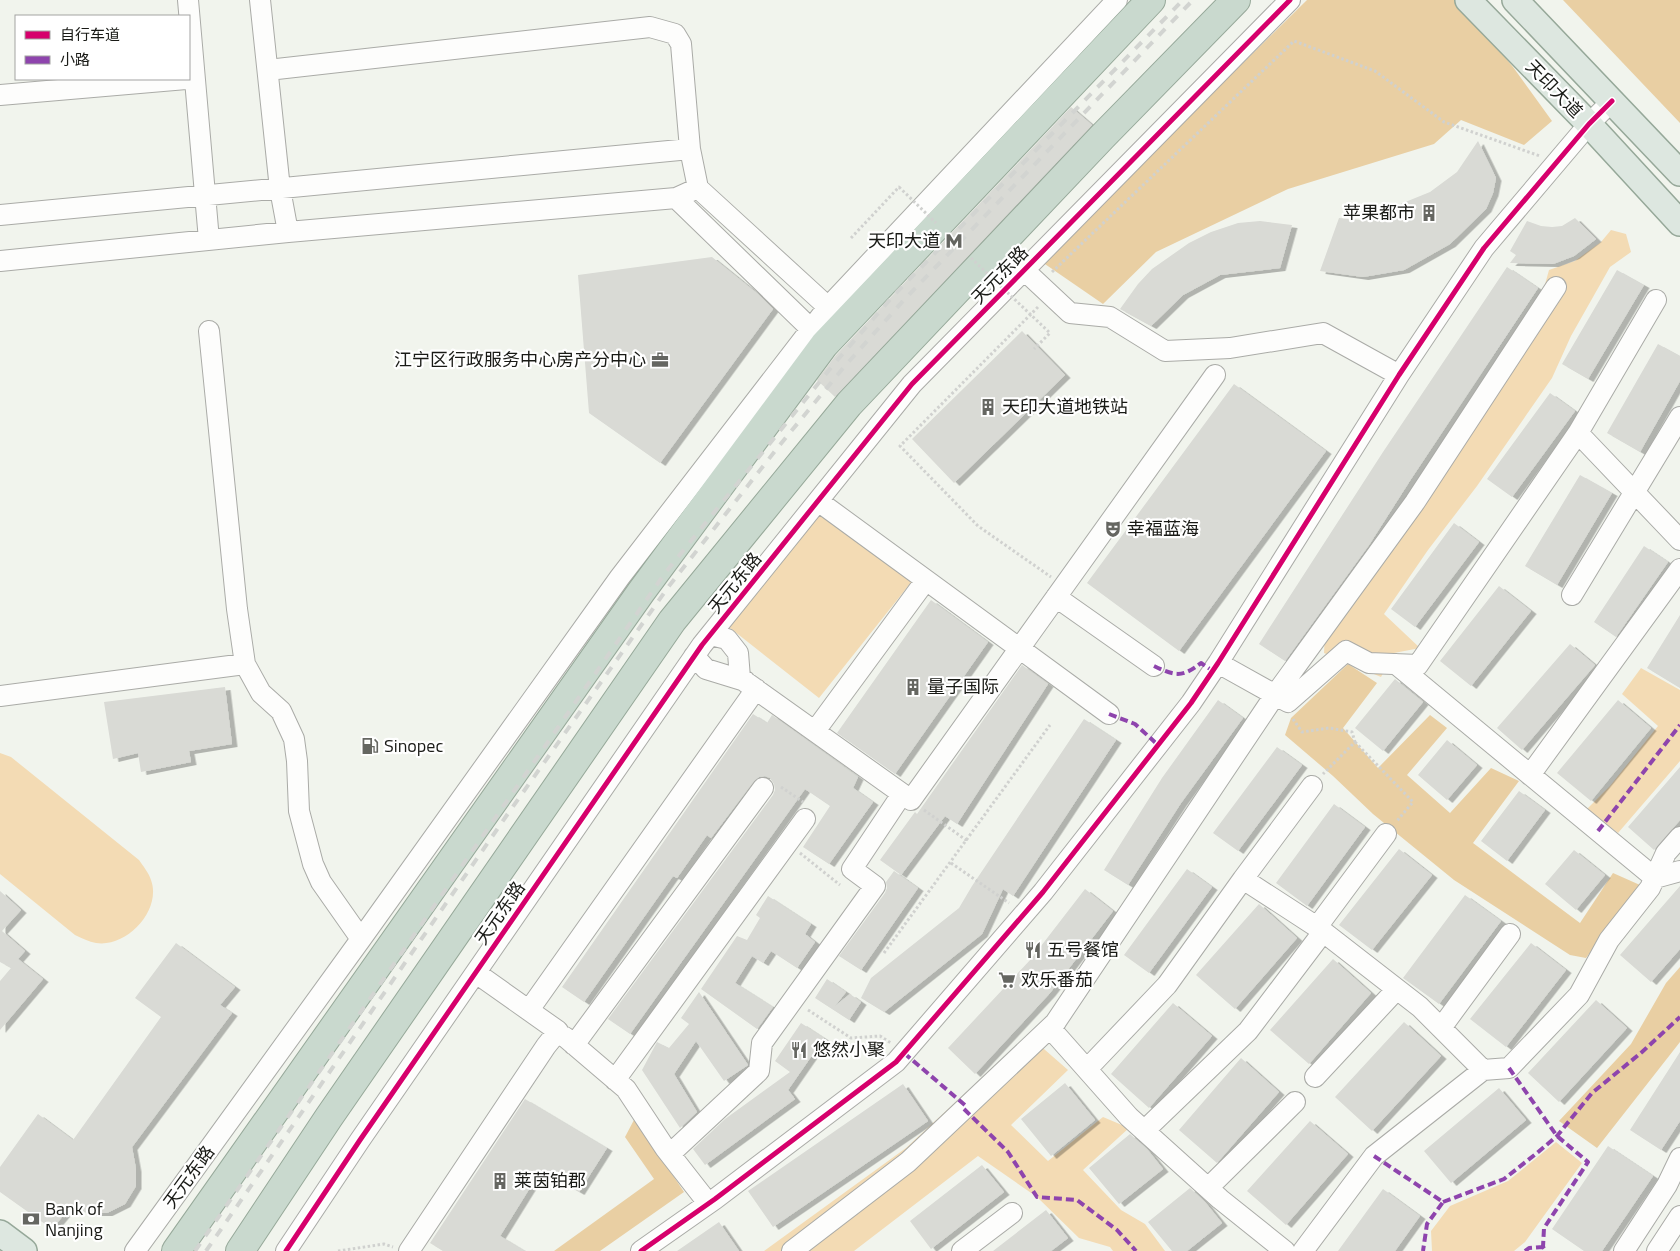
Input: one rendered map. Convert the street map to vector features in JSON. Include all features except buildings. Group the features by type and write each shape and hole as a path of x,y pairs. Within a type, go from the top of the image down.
{"highway":[{"name":"天元东路","path":"176,1251 641,592 824,345 1151,0"},
{"name":"天元东路","path":"240,1251 340,1101 672,621 849,404 1102,137 1236,0"}],"main road":[{"name":"天印大道","path":"1468,0 1589,124 1680,223"},
{"name":"天印大道","path":"1515,0 1680,173"},
{"path":"0,1233 24,1251"}],"street":[{"path":"188,0 188,15"},
{"path":"260,0 280,189 288,232"},
{"name":"天元东路","path":"135,1251 620,577 811,329 828,308 1117,0"},
{"name":"天元东路","path":"286,1251 360,1140 694,656 818,501 912,384 1290,0"},
{"path":"268,70 650,27 675,34 681,44 690,150 698,188 828,308"},
{"path":"190,78 209,240"},
{"path":"0,95 168,80"},
{"path":"641,1251 896,1062 1024,914 1191,703 1399,374 1484,248 1589,124 1612,101"},
{"path":"0,215 690,150"},
{"path":"0,261 288,232 676,198 698,188"},
{"path":"676,198 811,329"},
{"path":"1024,270 1070,313 1110,317 1165,351 1230,348 1324,333 1399,374"},
{"path":"1285,1251 1208,1188 1129,1117 1051,1029 1275,695 1415,502 1556,287"},
{"path":"1218,663 1288,702 1346,652 1369,663 1418,664 1578,433 1656,300"},
{"path":"208,332 237,609 245,664 261,693 281,711 294,739 297,761 298,811 312,864 321,882 361,939"},
{"path":"670,1154 759,1072 762,1043 875,886 852,870 1020,648 1215,375"},
{"path":"1572,596 1680,417"},
{"path":"1578,433 1680,540"},
{"path":"818,501 1109,714"},
{"path":"1530,775 1680,569"},
{"path":"815,732 926,580"},
{"path":"1060,592 1154,666"},
{"path":"711,635 727,639 738,653 740,678 907,797"},
{"path":"694,656 706,669 751,685"},
{"path":"0,696 245,664"},
{"path":"1396,664 1654,878"},
{"path":"529,1010 751,685"},
{"path":"1087,1069 1167,985 1312,786"},
{"path":"574,1044 764,788"},
{"path":"616,1080 805,819"},
{"path":"1144,1130 1248,1031 1386,834"},
{"path":"1303,1251 1374,1156 1483,1070 1509,1068 1579,994 1609,940 1650,888 1666,853 1680,837"},
{"path":"1654,878 1680,870"},
{"path":"1243,879 1320,929 1420,1007 1483,1070"},
{"path":"1441,1028 1510,934"},
{"path":"476,973 558,1030 626,1089 670,1154 708,1203"},
{"path":"1315,1077 1397,989"},
{"path":"792,1251 908,1162 1056,1022"},
{"path":"408,1251 558,1030"},
{"path":"1208,1188 1295,1102"},
{"path":"1624,1251 1674,1189 1680,1158"},
{"path":"962,1251 1012,1213"},
{"path":"1657,1251 1680,1216"}],"path":[{"path":"1060,592 978,526 900,446 1045,290 1294,41 1375,71 1444,122 1556,162"},
{"path":"852,238 899,187 936,223"},
{"path":"971,258 1050,333 1034,350"},
{"path":"1275,695 1302,732 1329,728 1352,732 1356,742 1414,802 1386,834"},
{"path":"884,954 1050,724"},
{"path":"1312,786 1356,742"},
{"path":"764,788 771,780 812,808 805,819"},
{"path":"907,797 966,840 951,863 1024,914"},
{"path":"788,844 863,902"},
{"path":"793,999 851,1038 880,1036 904,1052"},
{"path":"338,1251 384,1244 408,1251"}],"shaded area":[{"path":"1307,0 1458,0 1513,67 1552,121 1524,145 1461,120 1434,144 1288,189 1156,252 1103,304 1042,262"},
{"path":"1563,0 1680,0 1680,123"},
{"path":"1611,230 1626,234 1631,252 1610,267 1571,336 1552,378 1477,486 1428,550 1384,614 1420,648 1394,653 1381,677 1324,653 1325,634 1544,288 1549,270 1575,261 1601,242"},
{"path":"819,506 913,580 819,698 725,624"},
{"path":"1348,664 1377,683 1343,728 1378,768 1430,715 1447,728 1407,775 1450,813 1491,768 1519,781 1473,843 1580,923 1613,873 1640,885 1586,958 1570,955 1454,880 1373,814 1333,776 1285,735 1291,718"},
{"path":"1641,668 1680,690 1680,761 1618,833 1587,809 1610,786 1658,726 1622,694"},
{"path":"0,753 11,757 139,860 150,877 153,892 147,914 130,933 108,943 88,941 75,935 0,874"},
{"path":"1680,967 1680,1042 1597,1148 1559,1121 1631,1044 1666,983"},
{"path":"1028,1035 1068,1070 1011,1125 1048,1161 1103,1117 1129,1128 1083,1170 1121,1210 1145,1224 1165,1251 1113,1251 1110,1247 1079,1238 1037,1197 978,1156 854,1251 764,1251 906,1148"},
{"path":"635,1118 684,1192 600,1251 554,1251 654,1179 625,1137"},
{"path":"1556,1142 1582,1163 1525,1242 1514,1251 1432,1251 1431,1231 1450,1206 1508,1181"}],"railway":[{"path":"195,1251 665,573 834,364 894,295 1183,0"},
{"path":"206,1251 507,815 669,586 779,446 844,367 903,301 1193,0"}],"marked path":[{"path":"1154,666 1178,674 1189,671 1201,663 1213,671"},
{"path":"1109,714 1135,724 1158,745"},
{"path":"1598,831 1680,725"},
{"path":"1443,1202 1504,1179 1557,1136 1592,1093 1642,1052 1680,1017"},
{"path":"904,1053 966,1106"},
{"path":"1509,1068 1557,1136 1588,1162 1544,1228 1543,1247 1546,1251"},
{"path":"964,1109 1008,1152 1037,1197 1077,1200 1117,1230 1136,1251"},
{"path":"1374,1156 1443,1202 1427,1224 1423,1251"},
{"path":"1525,1251 1529,1248 1543,1247"}],"cycle path":[{"path":"286,1251 360,1140 702,645 912,384 1290,0"},
{"path":"641,1251 715,1199 896,1062 1043,892 1191,703 1399,375 1484,248 1589,124 1612,101"}],"place":[{"name":"苹果都市","path":"1429,213"},
{"name":"天印大道","path":"954,241"},
{"name":"江宁区行政服务中心房产分中心","path":"660,360"},
{"name":"天印大道地铁站","path":"988,407"},
{"name":"幸福蓝海","path":"1113,529"},
{"name":"量子国际","path":"913,687"},
{"name":"Sinopec","path":"370,746"},
{"name":"五号餐馆","path":"1033,950"},
{"name":"欢乐番茄","path":"1007,980"},
{"name":"悠然小聚","path":"799,1050"},
{"name":"莱茵铂郡","path":"500,1181"},
{"name":"Bank of Nanjing","path":"31,1219"}]}
